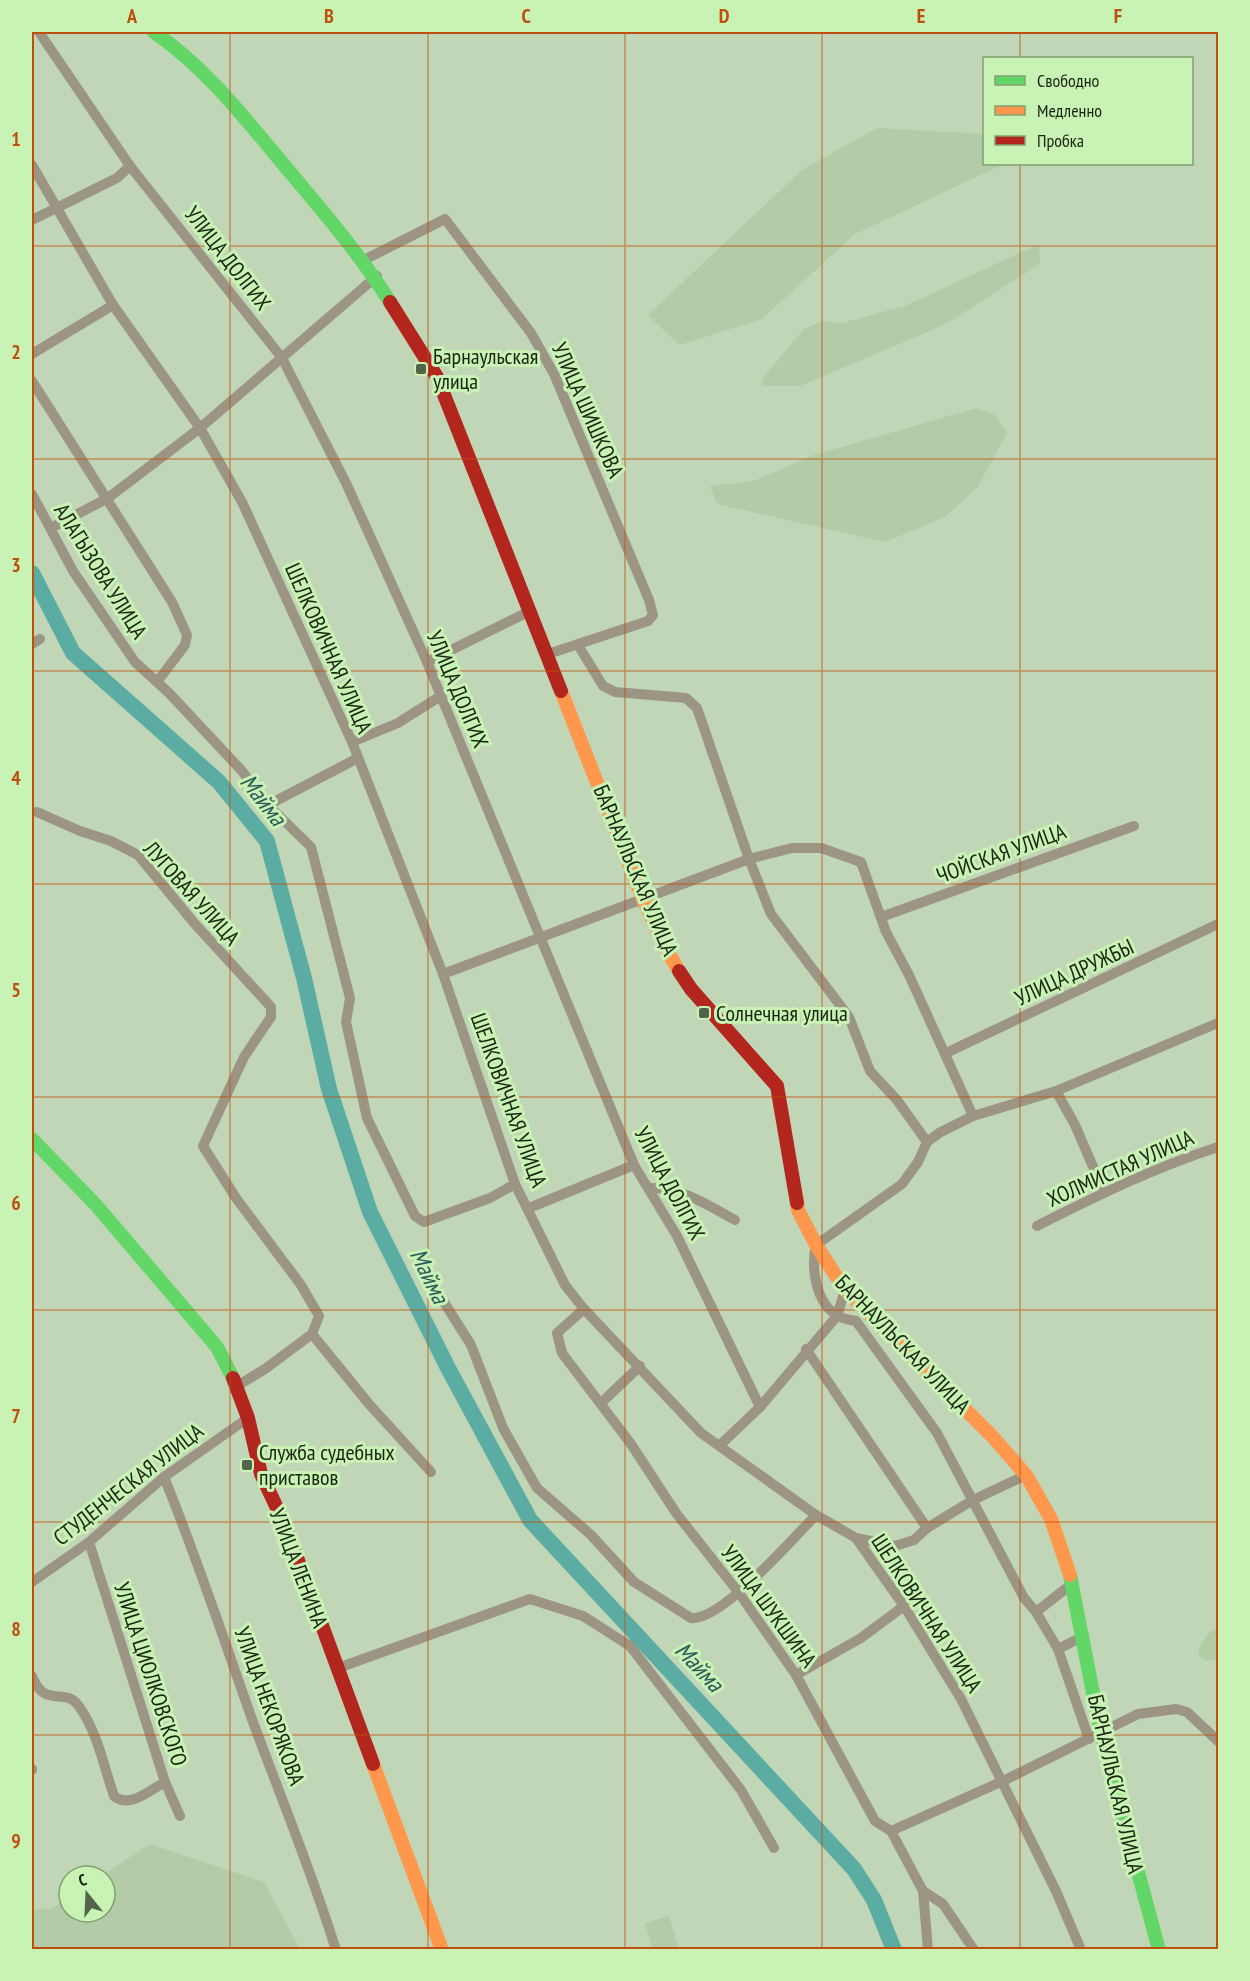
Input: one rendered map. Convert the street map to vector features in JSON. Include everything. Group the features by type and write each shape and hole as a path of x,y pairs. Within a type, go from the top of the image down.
{"main road":[{"name":"БАРНАУЛЬСКАЯ УЛИЦА","path":"154,32 177,48 213,80 377,276 437,376 642,897 666,949 691,989 777,1086 791,1156 798,1210 816,1245 845,1290 992,1436 1026,1475 1051,1519 1073,1583 1084,1636 1095,1737 1160,1950"},
{"name":"УЛИЦА ЛЕНИНА","path":"32,1139 96,1205 217,1347 237,1386 248,1418 261,1474 285,1525 442,1950"}],"street":[{"name":"УЛИЦА ДОЛГИХ","path":"39,32 130,166 282,358 346,483 427,662 439,697 541,937 634,1165 677,1236 760,1407"},
{"name":"ШЕЛКОВИЧНАЯ УЛИЦА","path":"32,165 113,305 201,428 242,502 352,742 356,759 443,974 515,1184 529,1208 565,1285 584,1309 701,1433 816,1515 856,1538 904,1606 961,1699 1003,1781 1081,1950"},
{"path":"32,220 117,178 130,166"},
{"name":"УЛИЦА ШИШКОВА","path":"364,260 445,219 531,333 554,374 650,600 653,615 648,621 548,654"},
{"path":"51,528 108,498 201,428 377,276"},
{"path":"32,354 113,305"},
{"path":"32,381 172,602 187,635 185,645 157,682"},
{"name":"АЛАГЫЗОВА УЛИЦА","path":"32,494 92,600 135,662 242,771 268,805 311,847 350,998 346,1022 367,1118 415,1216 424,1222 490,1198 515,1184"},
{"path":"427,662 530,611"},
{"path":"578,645 603,686 615,692 686,698 697,708 749,859 771,914 849,1017 870,1071 897,1100 927,1142"},
{"path":"352,742 398,723 439,697"},
{"path":"268,805 356,759"},
{"name":"ЛУГОВАЯ УЛИЦА","path":"37,812 80,831 111,841 138,855 195,924 270,1007 270,1017 244,1057 203,1146 236,1198 313,1305 319,1316 312,1334"},
{"name":"ЧОЙСКАЯ УЛИЦА","path":"881,917 1134,826"},
{"path":"443,974 642,897 749,859 792,848 821,848 861,862 886,932 946,1053 973,1116"},
{"name":"УЛИЦА ДРУЖБЫ","path":"946,1053 1218,924"},
{"path":"1095,1737 1058,1649 1036,1612 1024,1598 937,1433 856,1321 837,1316 819,1293 812,1261 816,1245 902,1184 918,1162 927,1142 939,1132 973,1116 1056,1091 1218,1023"},
{"path":"1056,1091 1075,1125 1104,1192"},
{"name":"ХОЛМИСТАЯ УЛИЦА","path":"1037,1226 1104,1192 1190,1156 1218,1147"},
{"path":"529,1208 634,1165"},
{"path":"650,1188 664,1188 698,1200 735,1221"},
{"path":"720,1445 760,1407 806,1349 837,1316 845,1290"},
{"path":"437,1291 471,1345 503,1428 537,1488 591,1535 634,1582 691,1618 699,1619 739,1593 816,1515"},
{"name":"УЛИЦА ШУКШИНА","path":"584,1309 556,1333 562,1353 601,1403 676,1514 739,1593 796,1675 875,1821 891,1831 923,1891 928,1950"},
{"path":"237,1386 266,1369 312,1334 369,1404 431,1472"},
{"path":"806,1349 927,1528"},
{"path":"601,1403 640,1366"},
{"name":"СТУДЕНЧЕСКАЯ УЛИЦА","path":"32,1582 89,1542 164,1477 248,1418"},
{"path":"856,1538 895,1546 914,1540 927,1528 973,1500 1026,1475"},
{"name":"УЛИЦА НЕКОРЯКОВА","path":"164,1477 197,1557 254,1722 314,1880 336,1950"},
{"name":"УЛИЦА ЦИОЛКОВСКОГО","path":"89,1542 165,1782 180,1816"},
{"path":"1036,1612 1073,1583"},
{"path":"338,1668 530,1599 583,1617 630,1646 741,1790 774,1848"},
{"path":"796,1675 861,1638 904,1606"},
{"path":"1058,1649 1084,1636"},
{"path":"32,1676 36,1688 46,1696 72,1699 77,1703 92,1732 114,1796 121,1802 130,1802 165,1782"},
{"path":"891,1831 1003,1781 1138,1714 1176,1709 1187,1712 1218,1741"},
{"path":"923,1891 943,1904 975,1950"}],"green space":[{"path":"877,128 983,134 983,165 1002,165 855,234 762,319 679,345 648,315 802,170"},
{"path":"1039,244 1040,264 944,325 800,386 762,386 761,380 804,329 822,321 842,323 905,306"},
{"path":"976,408 995,415 1007,433 977,488 945,517 885,542 717,504 710,486 754,481 811,456"},
{"path":"1218,1628 1218,1659 1207,1661 1198,1655 1201,1645 1204,1638"},
{"path":"150,1844 264,1882 300,1949 32,1949 32,1910 52,1908 57,1905 57,1924 117,1924 117,1866"},
{"path":"669,1916 679,1949 653,1949 645,1923"}],"waterway":[{"name":"Майма","path":"32,573 73,653 219,782 267,841 304,978 329,1089 370,1212 448,1368 530,1520 854,1869 874,1900 894,1950"}],"traffic: fast":[{"path":"154,32 191,61 239,111 340,232 390,302"},
{"path":"32,1139 96,1205 217,1347 233,1378"},
{"path":"1070,1575 1101,1734 1159,1950"}],"traffic: slow":[{"path":"561,691 642,897 679,971"},
{"path":"797,1203 798,1210 816,1245 845,1290 992,1436 1026,1475 1051,1519 1070,1575"},
{"path":"373,1764 442,1950"}],"traffic: jam":[{"path":"390,302 437,377 561,691"},
{"path":"679,971 691,989 777,1086 797,1203"},
{"path":"233,1378 248,1418 261,1474 285,1525 373,1764"}],"place":[{"name":"Барнаульская улица","path":"421,369"},
{"name":"Солнечная улица","path":"704,1013"},
{"name":"Служба судебных приставов","path":"247,1465"}]}
